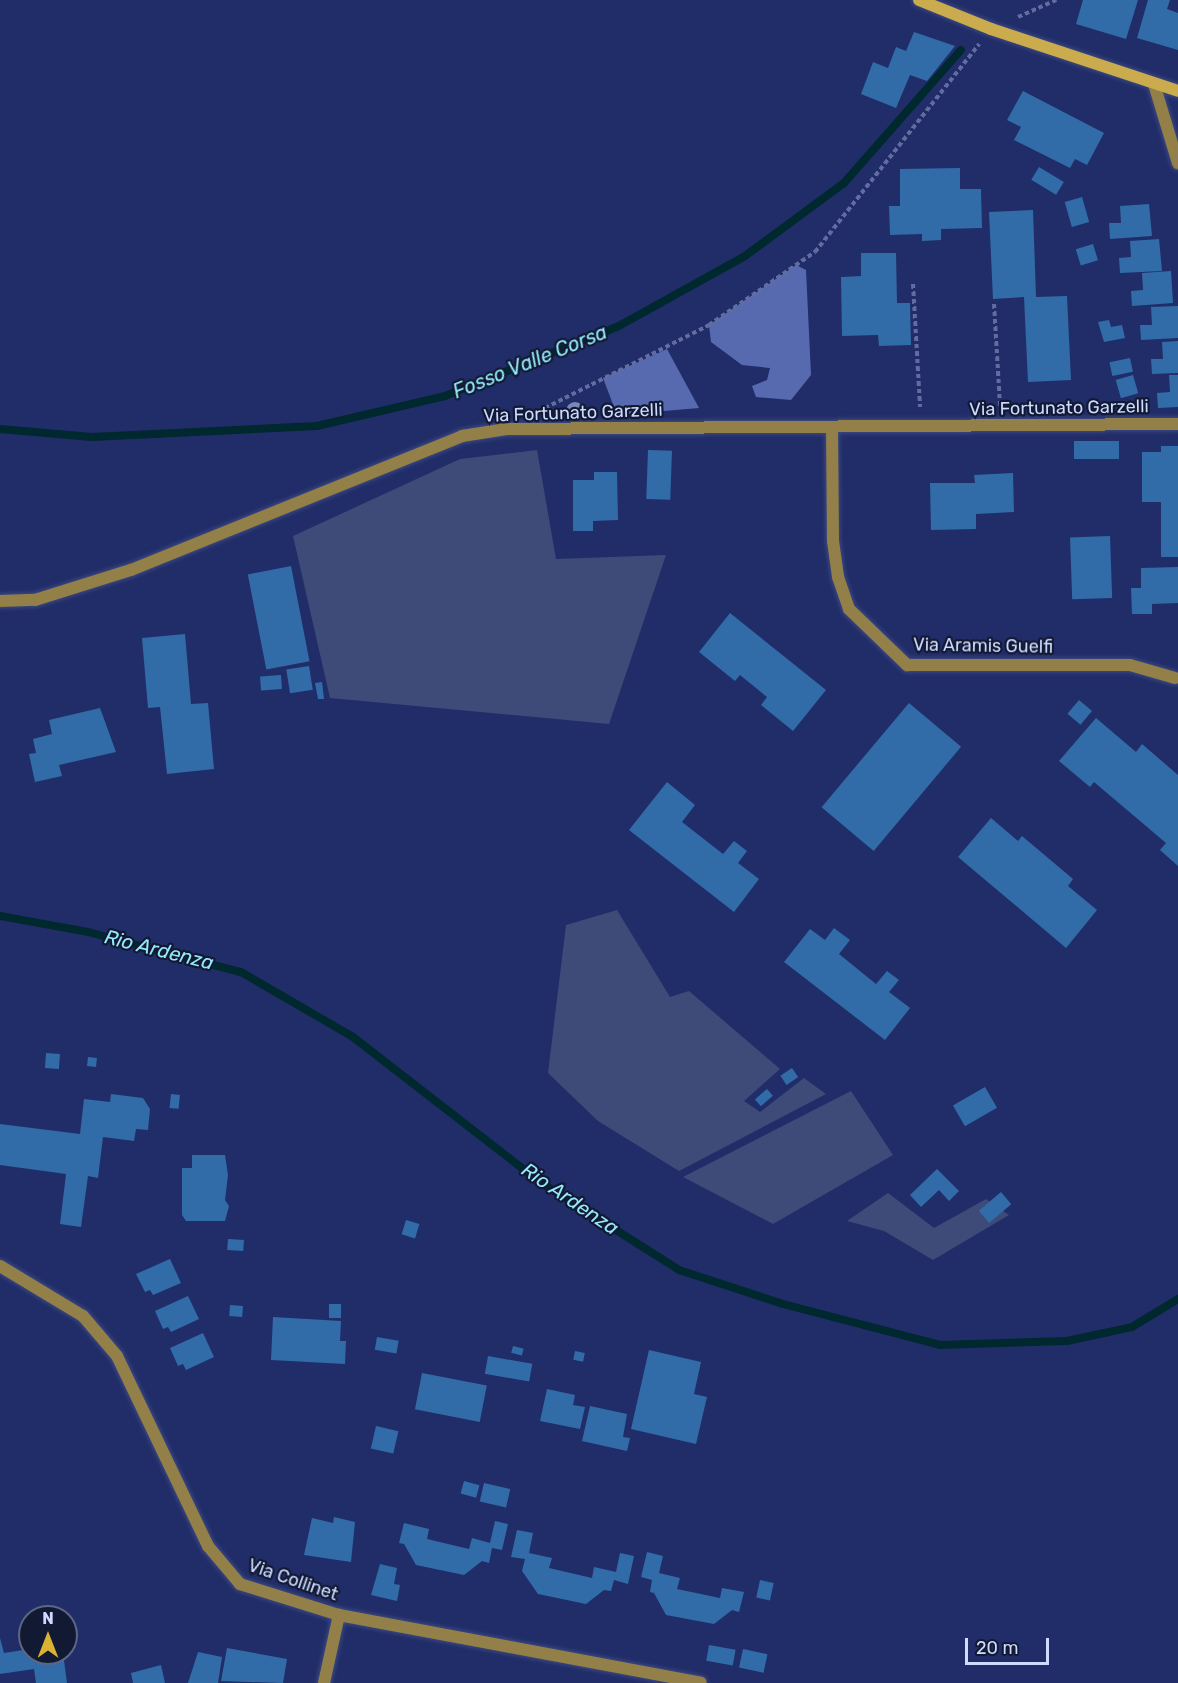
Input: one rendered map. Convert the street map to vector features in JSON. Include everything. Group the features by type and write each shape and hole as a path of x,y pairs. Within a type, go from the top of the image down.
{"main road":[{"path":"919,0 991,29 1178,91"}],"street":[{"path":"1154,84 1178,163"},
{"name":"Via Fortunato Garzelli","path":"0,601 35,600 131,570 392,462 462,436 506,429 1001,428 1178,424"},
{"name":"Via Aramis Guelfi","path":"832,428 833,541 838,577 849,609 907,665 1130,665 1175,678"},
{"name":"Via Collinet","path":"0,1266 83,1316 117,1356 208,1546 227,1573 240,1584 339,1615 695,1682"},
{"path":"324,1683 339,1615"}],"path":[{"path":"506,429 709,326 815,252 991,29 1056,0"},
{"path":"913,284 921,428"},
{"path":"994,304 1001,428"}],"shaded area":[{"path":"796,265 806,270 811,375 791,400 756,397 752,386 767,380 770,368 742,365 711,342 709,325"},
{"path":"667,349 699,408 617,415 603,378"},
{"path":"537,450 556,559 666,555 609,724 330,698 293,536 460,459"},
{"path":"617,910 670,997 689,991 780,1069 744,1101 760,1112 804,1078 826,1094 679,1171 598,1121 548,1073 566,925"},
{"path":"851,1091 893,1155 773,1224 683,1177"},
{"path":"888,1193 934,1228 986,1199 1009,1215 933,1260 884,1231 847,1221"}],"building":[{"path":"1083,0 1138,0 1126,39 1076,24"},
{"path":"1148,0 1170,0 1167,9 1178,13 1178,50 1137,38"},
{"path":"914,32 955,46 927,81 910,75 896,108 861,94 873,62 888,68 896,47 906,51"},
{"path":"1023,91 1104,133 1087,165 1075,159 1070,168 1014,140 1021,127 1007,120"},
{"path":"1039,167 1064,182 1056,195 1031,180"},
{"path":"960,168 960,189 981,189 982,228 941,229 941,240 922,241 922,234 890,235 889,206 900,206 900,169"},
{"path":"1082,197 1089,222 1072,227 1065,202"},
{"path":"1149,204 1152,236 1110,239 1109,223 1121,223 1120,206"},
{"path":"1033,210 1036,297 1067,296 1071,380 1028,382 1024,297 993,299 989,212"},
{"path":"1159,239 1162,271 1120,273 1119,258 1131,257 1130,241"},
{"path":"1093,244 1098,260 1081,266 1076,249"},
{"path":"861,253 896,253 897,303 910,303 911,345 879,346 878,335 842,336 841,277 861,276"},
{"path":"1171,271 1173,303 1132,306 1131,291 1143,290 1142,273"},
{"path":"1178,306 1178,338 1141,340 1140,325 1152,325 1151,307"},
{"path":"1109,320 1111,327 1122,325 1125,338 1104,342 1098,322"},
{"path":"1178,341 1178,373 1152,374 1151,359 1163,359 1162,342"},
{"path":"1130,358 1133,372 1112,376 1109,362"},
{"path":"1133,375 1138,393 1121,398 1116,380"},
{"path":"1169,375 1178,375 1178,407 1158,408 1157,393 1170,392"},
{"path":"1074,441 1119,441 1119,459 1074,459"},
{"path":"1161,446 1178,446 1178,557 1161,557 1161,502 1142,502 1142,452 1161,452"},
{"path":"648,450 672,451 670,500 646,499"},
{"path":"594,472 617,472 618,520 593,521 593,531 573,531 573,480 594,480"},
{"path":"1013,473 1014,512 976,514 976,529 931,530 930,483 975,483 974,475"},
{"path":"1110,536 1112,598 1072,599 1070,537"},
{"path":"291,566 310,661 266,670 248,574"},
{"path":"1178,567 1178,603 1152,604 1152,614 1132,614 1131,588 1141,588 1141,568"},
{"path":"730,613 826,690 793,731 761,705 767,697 740,675 735,681 699,652"},
{"path":"185,634 191,704 208,703 214,769 167,774 160,707 148,708 142,638"},
{"path":"309,666 313,690 290,693 286,670"},
{"path":"281,675 282,689 261,690 260,676"},
{"path":"322,682 324,699 318,699 315,683"},
{"path":"1079,700 1092,711 1080,725 1067,714"},
{"path":"909,703 961,747 874,851 822,807"},
{"path":"100,708 116,752 59,765 62,776 35,782 29,754 36,753 33,739 52,734 49,720"},
{"path":"1096,718 1136,752 1142,744 1178,775 1178,866 1160,850 1166,843 1094,782 1090,787 1059,761"},
{"path":"667,782 695,805 682,822 723,854 734,841 747,851 738,863 759,879 734,912 629,830"},
{"path":"991,818 1018,841 1022,836 1073,879 1068,886 1097,910 1066,948 958,857"},
{"path":"834,928 850,940 839,954 876,984 887,971 899,980 889,992 910,1008 885,1040 784,962 810,929 825,940"},
{"path":"46,1053 60,1054 59,1069 45,1068"},
{"path":"88,1057 97,1058 96,1067 87,1066"},
{"path":"792,1068 798,1077 787,1085 780,1076"},
{"path":"985,1087 997,1108 965,1126 953,1106"},
{"path":"767,1089 773,1096 761,1106 755,1099"},
{"path":"111,1094 143,1098 150,1109 148,1130 136,1129 134,1141 103,1137 98,1178 88,1176 81,1227 60,1224 66,1174 0,1165 0,1124 80,1134 84,1099 110,1102"},
{"path":"171,1094 180,1095 178,1109 170,1108"},
{"path":"192,1155 225,1155 228,1175 225,1200 229,1206 225,1221 186,1221 182,1215 182,1168 192,1168"},
{"path":"937,1169 959,1191 949,1201 939,1190 921,1207 910,1195"},
{"path":"1001,1192 1011,1204 989,1223 979,1211"},
{"path":"406,1220 419,1224 415,1238 402,1234"},
{"path":"228,1239 244,1240 243,1251 227,1250"},
{"path":"170,1259 181,1283 153,1295 150,1290 145,1292 136,1274"},
{"path":"188,1296 199,1319 171,1332 168,1327 163,1329 155,1311"},
{"path":"329,1304 341,1304 341,1318 329,1318"},
{"path":"230,1305 243,1306 242,1317 229,1316"},
{"path":"273,1317 341,1321 340,1341 346,1341 345,1364 271,1360"},
{"path":"203,1333 214,1357 186,1370 183,1364 178,1366 170,1348"},
{"path":"377,1337 399,1341 396,1354 375,1350"},
{"path":"513,1346 524,1349 522,1356 511,1353"},
{"path":"649,1350 701,1362 694,1394 707,1397 696,1444 631,1429"},
{"path":"575,1351 585,1353 583,1362 573,1360"},
{"path":"488,1356 532,1364 529,1382 485,1374"},
{"path":"422,1373 487,1386 480,1422 415,1409"},
{"path":"547,1389 575,1395 573,1405 585,1407 580,1429 540,1421"},
{"path":"590,1406 627,1414 623,1437 630,1438 627,1451 582,1441"},
{"path":"376,1426 398,1431 393,1454 371,1448"},
{"path":"464,1481 479,1485 476,1498 461,1494"},
{"path":"484,1483 510,1489 506,1508 480,1502"},
{"path":"334,1517 355,1522 351,1562 304,1555 312,1518 333,1523"},
{"path":"495,1521 508,1524 502,1550 492,1548 489,1563 482,1561 464,1575 416,1565 404,1544 399,1543 404,1523 429,1529 427,1539 469,1549 472,1538 490,1543"},
{"path":"517,1530 533,1533 529,1553 552,1558 549,1568 592,1578 594,1567 616,1572 620,1553 634,1556 628,1584 614,1580 611,1591 604,1590 586,1604 538,1594 522,1571 525,1559 511,1557"},
{"path":"647,1552 663,1556 659,1573 680,1578 677,1589 720,1598 722,1588 744,1592 739,1612 732,1610 714,1624 666,1615 654,1593 650,1592 652,1580 641,1577"},
{"path":"380,1564 397,1568 394,1584 400,1585 397,1601 371,1595"},
{"path":"760,1580 774,1583 770,1601 756,1598"},
{"path":"0,1638 4,1653 18,1651 18,1665 65,1665 67,1683 36,1683 34,1669 0,1674"},
{"path":"709,1645 736,1650 733,1665 706,1661"},
{"path":"227,1648 287,1659 283,1683 221,1681"},
{"path":"743,1649 767,1654 764,1673 739,1668"},
{"path":"198,1652 222,1657 218,1683 188,1683"},
{"path":"161,1665 165,1683 133,1683 131,1673"}],"waterway":[{"name":"Fosso Valle Corsa","path":"0,429 92,437 317,426 445,396 617,327 745,256 844,183 961,50"},
{"name":"Rio Ardenza","path":"0,916 88,932 241,972 353,1037 540,1182 679,1270 783,1304 940,1345 1067,1341 1132,1327 1178,1299"}]}
